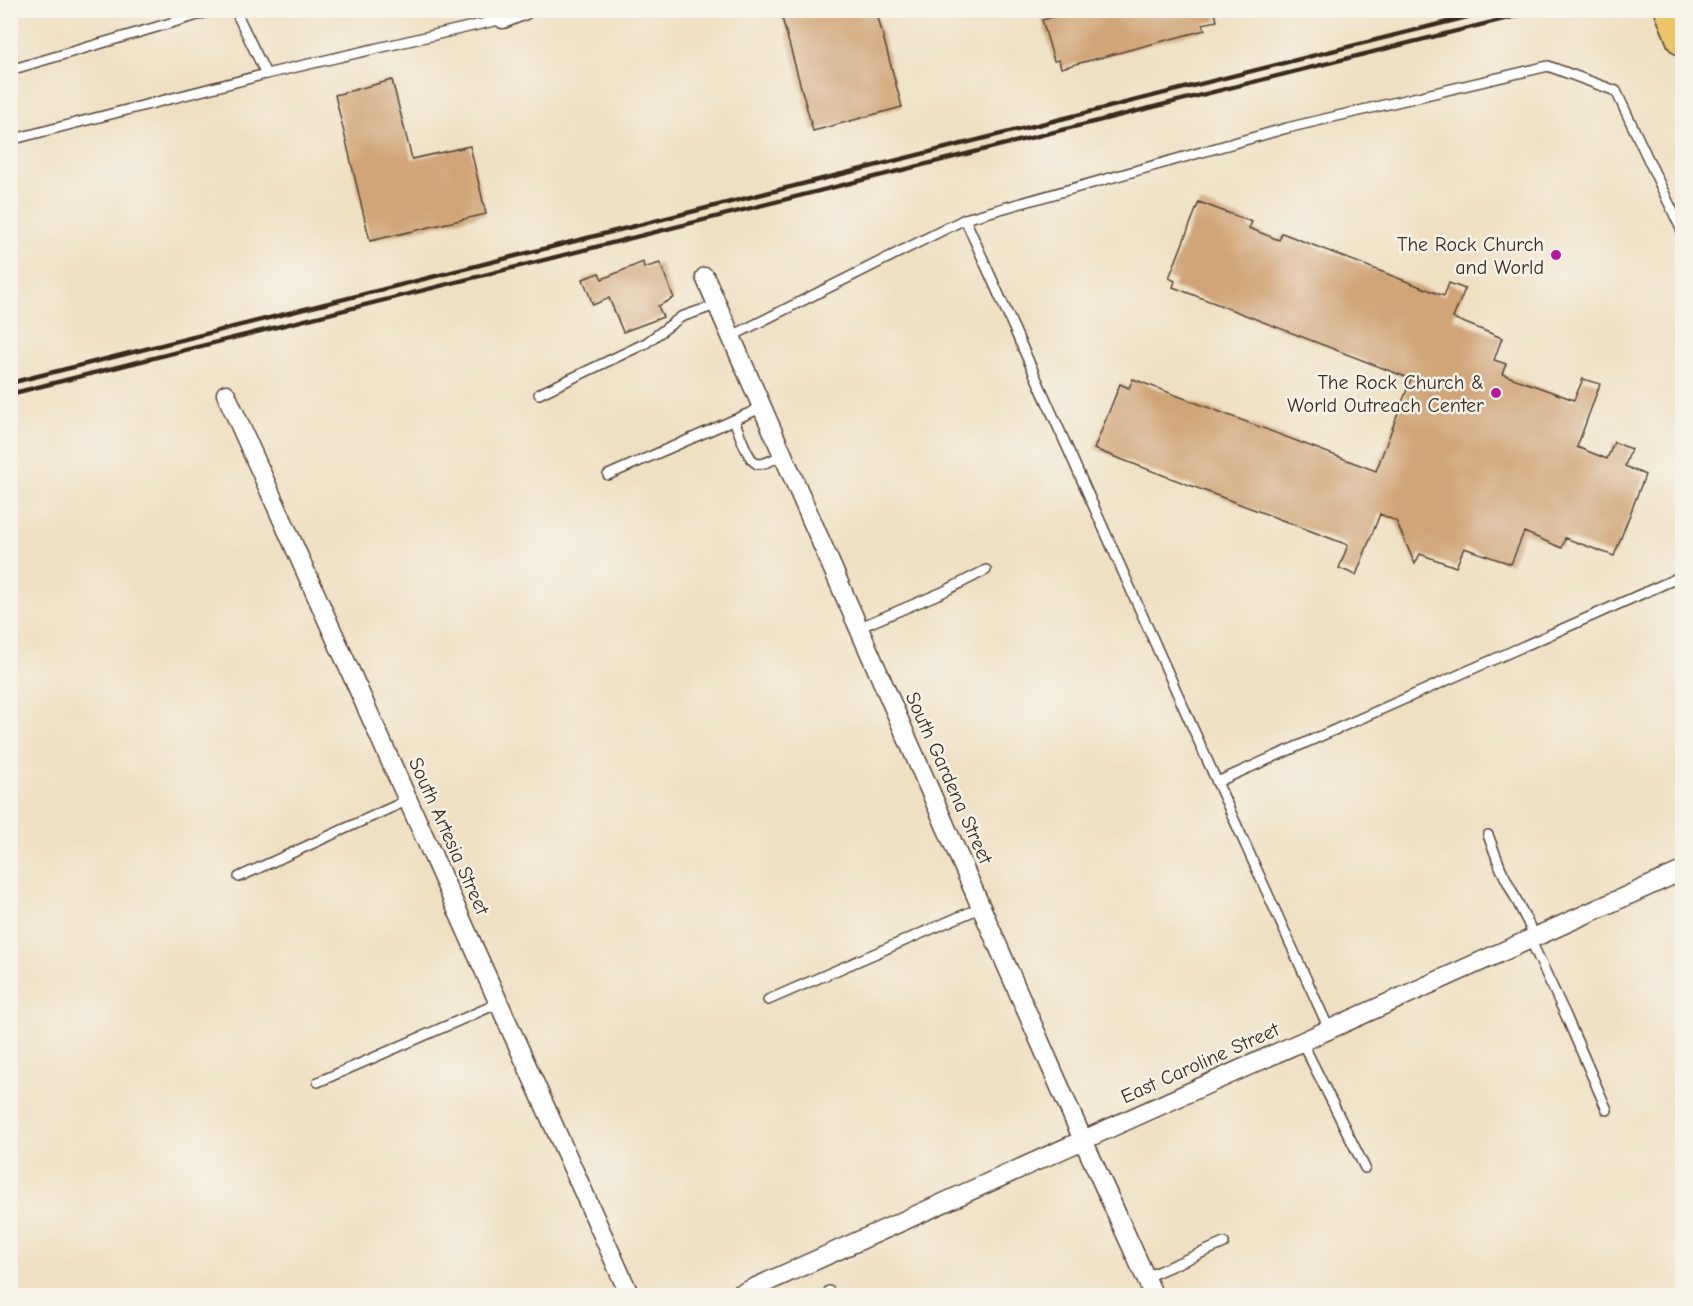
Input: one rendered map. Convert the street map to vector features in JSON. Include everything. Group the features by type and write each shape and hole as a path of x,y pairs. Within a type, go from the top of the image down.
{"main road":[{"path":"1670,10 1683,40"}],"street":[{"path":"503,19 525,10"},
{"name":"South Gardena Street","path":"705,277 1083,1140 1154,1296"},
{"name":"South Artesia Street","path":"226,394 630,1296"},
{"name":"East Caroline Street","path":"736,1296 1683,871"}],"lane":[{"path":"10,70 215,10"},
{"path":"235,10 266,74"},
{"path":"10,140 266,74 503,19"},
{"path":"730,337 964,219 1287,128 1548,66 1616,91 1683,231"},
{"path":"964,219 1329,1029"},
{"path":"539,394 646,343 681,317 716,304"},
{"path":"608,475 761,408"},
{"path":"734,420 754,464 763,464 782,455"},
{"path":"858,628 943,592 986,570"},
{"path":"1217,782 1683,576"},
{"path":"239,877 408,800"},
{"path":"1488,835 1607,1110"},
{"path":"768,1000 982,908"},
{"path":"318,1082 499,1003"},
{"path":"1302,1041 1365,1167"},
{"path":"1146,1277 1224,1243"}],"path":[{"path":"1677,1296 1683,1293"}],"building":[{"path":"795,10 876,10 902,107 813,131 781,14"},
{"path":"1078,10 1214,10 1217,21 1203,24 1205,30 1061,68 1059,60 1054,61 1042,20"},
{"path":"392,80 412,159 470,146 486,214 370,241 335,95"},
{"name":"The Rock Church & World Outreach Center","path":"1199,202 1252,222 1249,228 1279,240 1282,233 1444,296 1449,283 1465,289 1453,318 1502,338 1494,360 1506,364 1502,374 1574,400 1583,379 1600,384 1577,447 1607,459 1614,442 1631,449 1625,466 1645,475 1614,556 1565,538 1562,548 1524,532 1511,564 1464,548 1456,567 1420,554 1415,564 1396,521 1380,514 1356,575 1339,568 1348,545 1094,449 1120,384 1129,388 1133,379 1376,471 1411,379 1173,287 1175,281 1169,278"},
{"path":"643,262 644,268 660,263 674,298 658,306 663,317 623,332 609,298 593,305 583,279 599,273 602,279"}],"railway":[{"path":"10,383 1495,10"},
{"path":"10,394 1540,10"}],"place":[{"name":"The Rock Church and World","path":"1556,255"},
{"name":"The Rock Church & World Outreach Center","path":"1496,393"}]}
